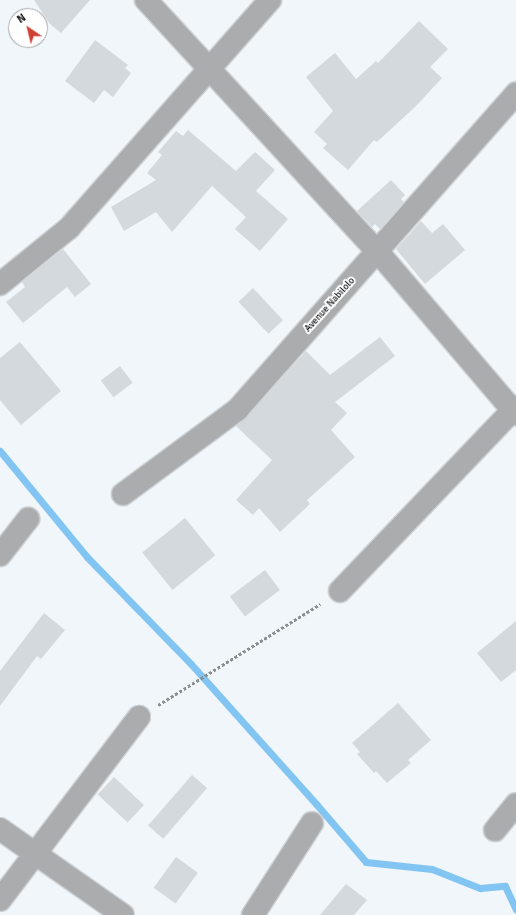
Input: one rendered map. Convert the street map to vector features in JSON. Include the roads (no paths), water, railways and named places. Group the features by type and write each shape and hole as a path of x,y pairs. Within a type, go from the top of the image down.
{"street":[{"path":"146,0 209,71 378,252 515,411 340,591"},
{"path":"0,284 69,228 270,0"},
{"name":"Avenue Nabilolo","path":"123,494 237,410 516,94"},
{"path":"0,555 28,519"},
{"path":"0,900 34,853 139,717"},
{"path":"495,830 516,804"},
{"path":"253,915 312,823"},
{"path":"0,829 123,915"}],"waterway":[{"path":"0,451 87,557 191,664 366,862 432,869 480,888 505,886 516,910"}]}
